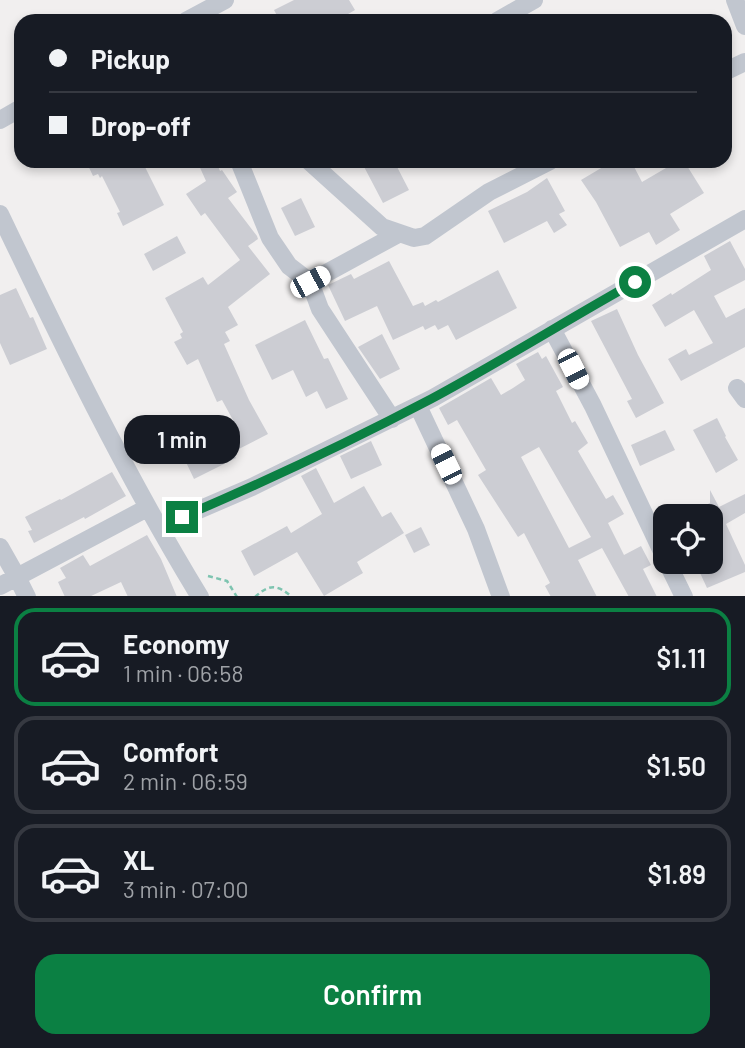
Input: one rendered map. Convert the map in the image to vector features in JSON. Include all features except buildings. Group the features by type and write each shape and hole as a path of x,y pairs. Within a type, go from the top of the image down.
{"street":[{"path":"199,14 225,0"},
{"path":"509,14 534,0"},
{"path":"734,0 745,26"},
{"path":"242,168 270,238 289,266 310,282 320,309 392,419"},
{"path":"317,168 382,227 414,238 425,236 489,192 536,168"},
{"path":"0,214 6,242 148,508 199,596"},
{"path":"159,527 252,487 418,406 745,219"},
{"path":"310,282 398,234"},
{"path":"552,329 599,418 653,532"},
{"path":"418,406 476,529 500,596"},
{"path":"0,586 148,508"},
{"path":"0,547 26,596"},
{"path":"673,574 684,596"}],"path":[{"path":"186,573 220,578 232,586 237,596"},
{"path":"257,596 267,587 273,586 281,587 291,596"}],"route":[{"path":"182,517 252,487 433,398 635,282"}]}
